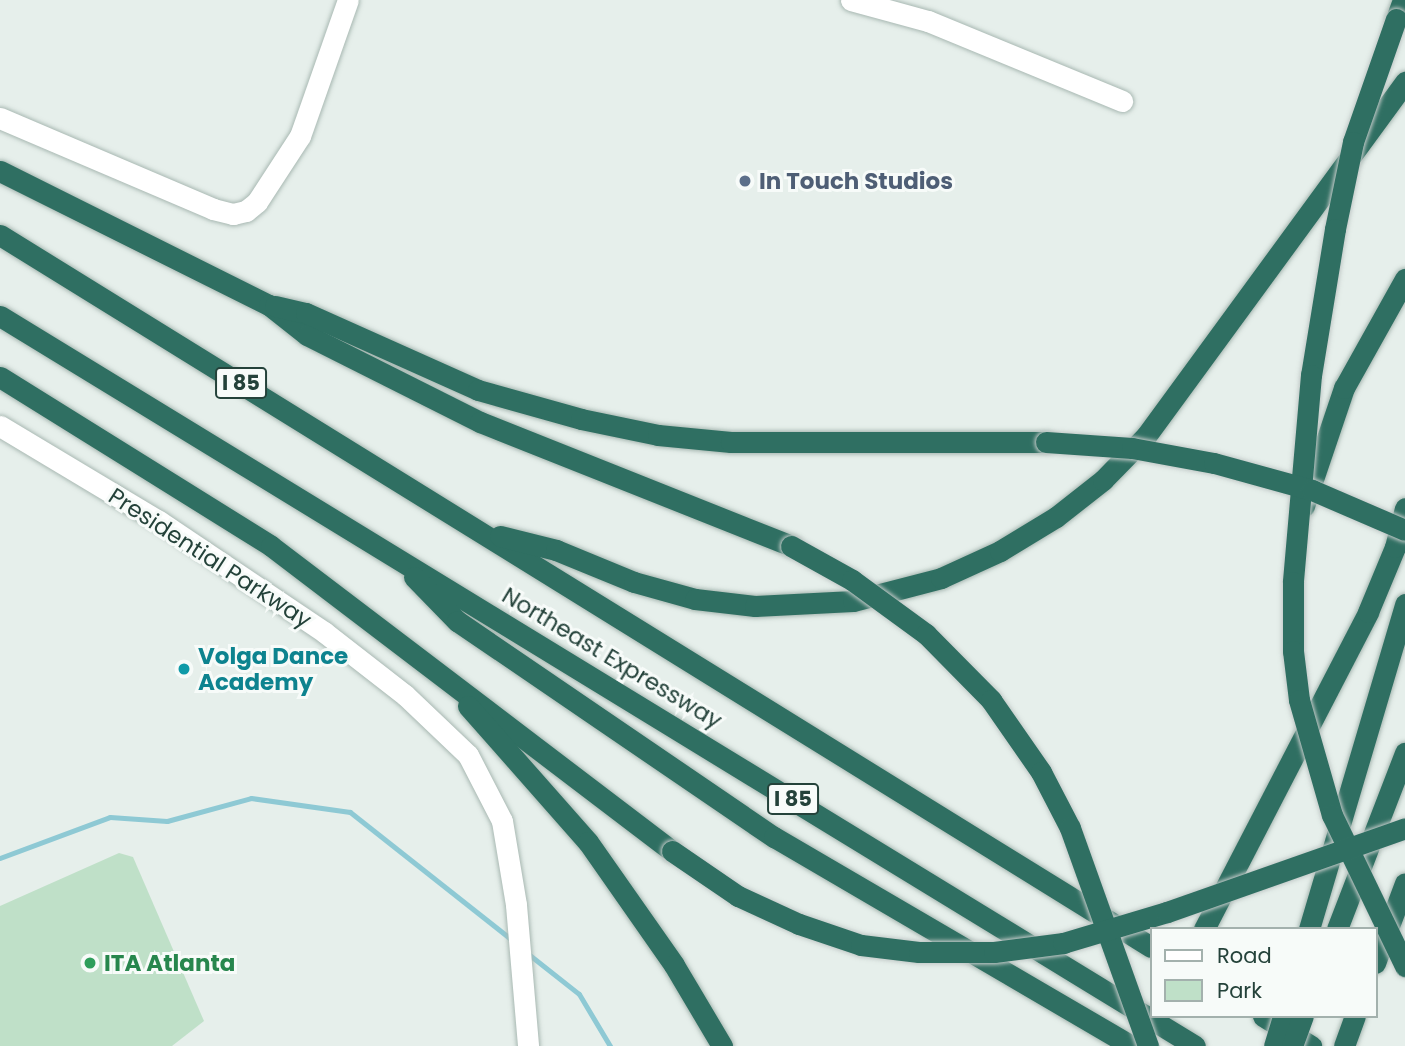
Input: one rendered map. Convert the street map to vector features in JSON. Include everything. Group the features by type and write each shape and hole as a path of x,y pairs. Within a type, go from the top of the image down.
{"highway":[{"path":"1400,10 1353,142 1335,229 1311,375 1298,523 1293,651 1314,767 1332,815 1405,966"},
{"path":"480,531 556,550 634,582 695,599 755,606 853,601 941,578 1000,551 1056,517 1103,480 1146,436 1405,82"},
{"path":"0,172 270,304 306,313 478,390 581,419 658,435 731,442 1046,442 1132,448 1214,463 1312,490 1405,530"},
{"name":"Northeast Expressway","path":"0,235 1150,946"},
{"path":"1298,523 1344,388 1405,278"},
{"path":"270,304 307,335 480,422 791,546 852,580 926,634 991,700 1041,772 1070,828 1149,1046"},
{"name":"Northeast Expressway","path":"0,316 1195,1046"},
{"path":"0,377 271,546 448,683 519,730 672,851 738,896 799,924 861,945 919,952 994,952 1063,943 1154,916 1405,828"},
{"path":"1205,927 1368,612 1395,547 1405,508"},
{"path":"390,553 457,621 774,837 1132,1046"},
{"path":"1310,927 1405,604"},
{"path":"448,683 588,842 674,965 722,1046"},
{"path":"1338,927 1405,753"},
{"path":"1377,958 1405,883"},
{"path":"1140,1046 1156,1018"},
{"path":"1266,1018 1311,1046"},
{"path":"1273,1046 1282,1018"},
{"path":"1292,1046 1302,1018"},
{"path":"1344,1046 1354,1018"}],"street":[{"path":"0,118 213,209 233,214 257,202 300,136 348,0"},
{"path":"851,0 928,21 1122,102"},
{"name":"Presidential Parkway","path":"0,426 159,521 324,632 405,695 468,755 490,791 502,821 516,905 520,988 528,1046"}],"green space":[{"name":"ITA Atlanta","path":"119,853 133,857 204,1021 172,1046 0,1046 0,906"}],"waterway":[{"path":"0,858 110,817 167,821 251,798 350,812 512,940"},
{"path":"527,953 579,994 610,1046"}],"place":[{"name":"In Touch Studios","path":"745,181"},
{"name":"Volga Dance Academy","path":"184,669"},
{"name":"ITA Atlanta","path":"90,963"}]}
